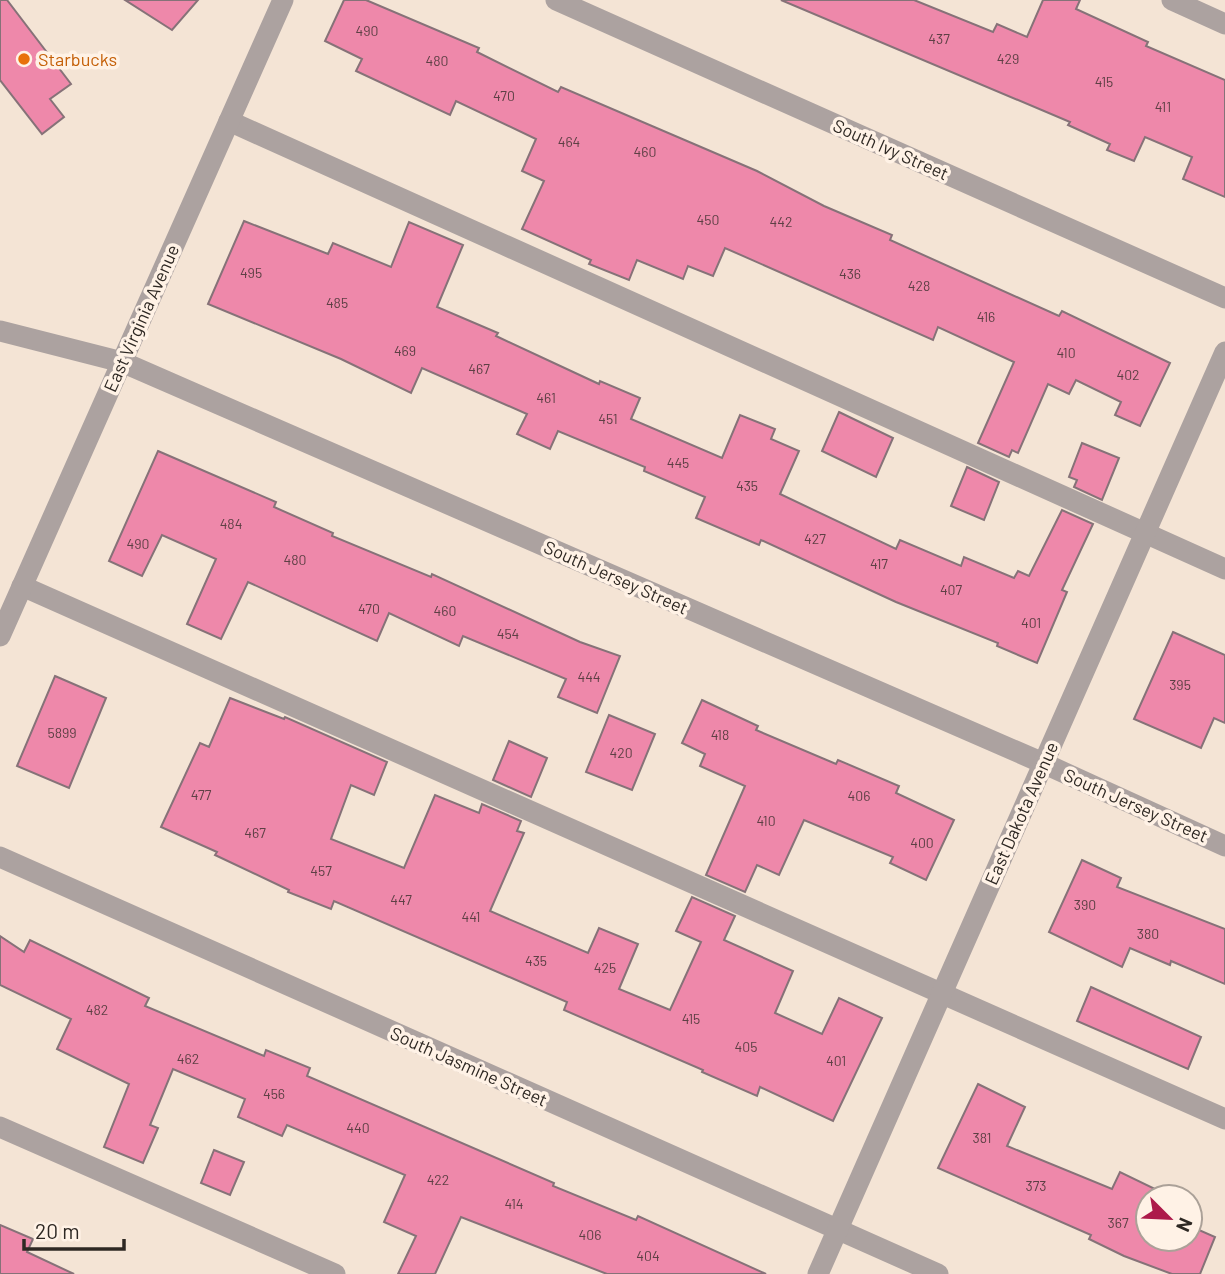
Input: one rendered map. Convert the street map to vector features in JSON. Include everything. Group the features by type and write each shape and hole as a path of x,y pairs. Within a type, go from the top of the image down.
{"street":[{"name":"East Virginia Avenue","path":"0,636 284,0"},
{"name":"South Ivy Street","path":"556,0 1225,298"},
{"path":"1172,0 1225,24"},
{"path":"229,121 1225,569"},
{"name":"South Jersey Street","path":"0,331 121,362 1043,763 1225,846"},
{"name":"East Dakota Avenue","path":"818,1274 1225,352"},
{"path":"22,586 1225,1119"},
{"name":"South Jasmine Street","path":"0,857 938,1274"},
{"path":"0,1127 335,1274"}],"building":[{"path":"0,0 7,0 71,84 50,99 64,117 42,134 0,80"},
{"path":"125,0 198,0 172,30"},
{"path":"344,0 366,0 479,48 477,52 558,92 561,87 757,171 824,206 892,235 890,240 1059,316 1062,311 1170,363 1140,426 1115,415 1121,402 1076,380 1069,394 1048,384 1018,453 1012,450 1009,457 978,443 1014,362 938,327 933,340 725,248 713,276 688,266 683,279 637,260 629,280 589,264 591,260 522,229 544,181 522,171 536,139 456,101 450,115 356,71 362,59 325,41"},
{"path":"781,0 914,0 993,32 997,24 1027,37 1043,0 1080,0 1076,9 1148,42 1146,46 1225,80 1225,197 1183,179 1192,157 1145,137 1134,161 1107,150 1110,144 1068,125 1070,122"},
{"path":"244,221 328,254 333,243 391,267 409,222 463,245 437,307 498,333 496,336 599,384 600,381 640,398 631,419 722,458 740,415 775,429 771,439 799,451 780,494 896,549 900,540 961,566 964,557 1014,578 1018,571 1029,576 1062,510 1093,524 1062,590 1067,592 1037,663 997,646 998,643 896,602 761,540 759,545 696,518 705,497 644,471 645,467 558,431 550,449 517,434 527,414 422,368 411,393 341,359 208,304"},
{"path":"839,412 893,438 876,477 822,451"},
{"path":"1082,443 1119,458 1102,500 1074,487 1077,480 1069,477"},
{"path":"158,451 276,502 274,507 333,533 332,536 431,577 432,574 580,642 620,656 597,713 558,697 566,679 463,636 459,646 389,613 377,641 248,582 221,639 187,624 216,559 162,535 142,576 109,561"},
{"path":"967,467 999,482 984,520 951,506"},
{"path":"1173,632 1225,655 1225,723 1214,718 1201,748 1134,719"},
{"path":"55,676 106,698 69,788 17,766"},
{"path":"230,698 284,719 285,717 387,762 374,795 351,785 331,839 404,868 435,795 479,813 482,804 521,821 517,831 524,833 490,911 588,953 599,928 638,944 619,989 670,1010 701,942 676,931 692,897 735,916 724,940 793,971 775,1013 822,1034 839,998 882,1018 833,1121 760,1087 757,1096 702,1072 703,1070 564,1010 567,1002 334,901 331,909 288,892 289,890 215,855 217,852 161,827 200,743 209,747"},
{"path":"702,700 758,726 756,730 836,764 838,760 899,786 896,793 954,820 926,880 890,863 893,857 804,820 779,875 757,865 745,892 706,875 745,786 700,766 705,754 682,743"},
{"path":"609,715 655,734 632,790 586,772"},
{"path":"509,741 547,758 531,797 493,780"},
{"path":"1082,860 1121,878 1117,887 1225,929 1225,984 1171,961 1170,965 1130,948 1122,967 1049,932"},
{"path":"0,936 24,952 30,940 149,998 145,1006 264,1056 266,1050 310,1068 307,1076 554,1183 553,1186 636,1220 638,1216 766,1274 607,1274 461,1217 435,1274 398,1274 416,1236 384,1222 405,1175 287,1125 282,1136 238,1117 245,1099 173,1069 150,1125 158,1128 143,1163 104,1147 129,1084 57,1049 71,1019 0,985"},
{"path":"1091,987 1201,1037 1188,1069 1077,1021"},
{"path":"978,1084 1025,1107 1007,1146 1112,1189 1120,1172 1143,1183 1134,1183 1134,1253 1204,1253 1204,1232 1215,1237 1200,1274 1172,1274 1124,1256 1089,1239 1091,1235 938,1168"},
{"path":"214,1150 244,1162 230,1195 201,1183"},
{"path":"0,1225 33,1239 27,1252 74,1274 0,1274"}],"place":[{"name":"Starbucks","path":"24,59"}]}
